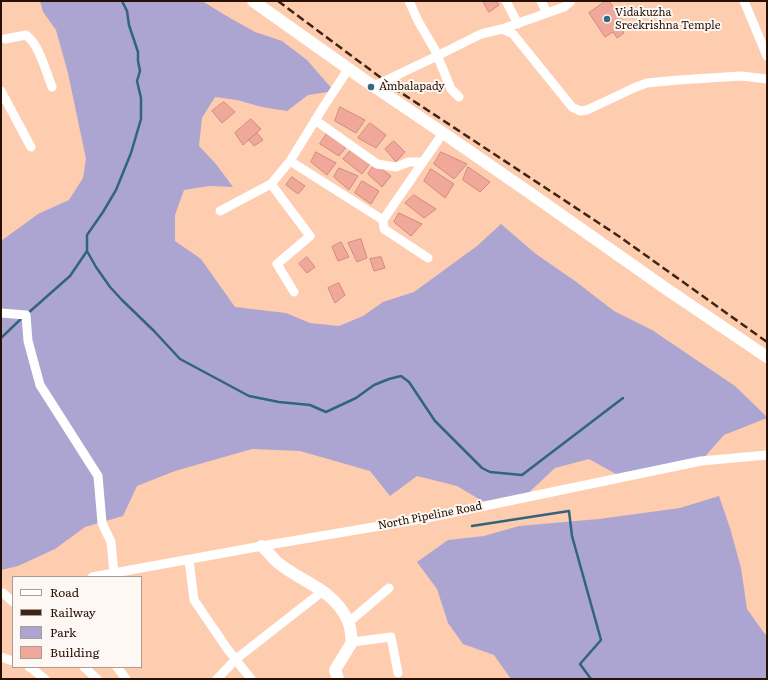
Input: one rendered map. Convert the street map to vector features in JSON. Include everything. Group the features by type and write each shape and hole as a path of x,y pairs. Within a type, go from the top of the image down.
{"street":[{"path":"253,1 665,288 767,357"},
{"path":"409,1 418,21 435,50 451,89 459,97"},
{"path":"506,1 518,24"},
{"path":"541,1 547,13"},
{"path":"374,86 467,40 481,34 518,24 564,7 571,1"},
{"path":"744,1 767,56"},
{"path":"502,29 513,34 572,106 580,111 587,110 647,83 741,76 767,79"},
{"path":"2,37 26,35 31,38 39,53 52,87"},
{"path":"220,211 271,184 290,161 349,68"},
{"path":"1,91 31,147"},
{"path":"315,120 377,164 396,167 409,162 423,162"},
{"path":"428,258 384,229 383,220 444,133"},
{"path":"290,161 383,220"},
{"path":"271,184 310,236 277,264 294,292"},
{"path":"1,313 26,315 28,341 40,385 98,476 102,523 111,542 114,573"},
{"name":"North Pipeline Road","path":"98,576 427,518 701,461 767,455"},
{"path":"262,546 278,562 297,576 323,591 338,604 349,622 352,642 335,670 338,679"},
{"path":"189,560 194,600 251,679"},
{"path":"349,622 389,588"},
{"path":"2,593 12,591"},
{"path":"216,679 236,659 323,591"},
{"path":"2,593 12,601"},
{"path":"352,642 391,637 398,673"},
{"path":"1,657 12,661"},
{"path":"32,668 45,679"},
{"path":"85,668 96,679"},
{"path":"118,668 126,679"}],"green space":[{"path":"40,1 202,1 255,32 282,41 307,60 334,91 308,95 287,111 262,107 237,100 215,97 202,118 199,146 216,164 233,187 209,186 184,190 175,215 175,241 201,259 235,307 286,313 310,323 339,326 363,316 383,302 414,292 477,246 501,224 536,254 575,281 614,311 652,330 735,386 767,418 724,435 701,461 623,478 589,459 555,468 523,498 489,505 457,486 417,476 390,496 370,471 300,451 252,449 175,471 137,486 123,516 85,527 55,549 18,566 1,570 1,241 38,214 69,200 83,178 86,159 68,73 56,30 43,12"},
{"path":"719,496 741,568 747,609 767,637 767,679 511,679 494,655 463,644 448,623 437,589 417,562 448,540 484,536 519,526 599,519 680,508"}],"building":[{"path":"483,1 496,1 499,5 489,12"},
{"name":"Vidakuzha Sreekrishna Temple","path":"606,1 609,1 625,24 621,28 624,33 617,38 613,32 605,37 589,13"},
{"path":"224,102 235,112 222,123 212,111"},
{"path":"340,107 365,120 356,133 335,121"},
{"path":"251,119 261,129 243,145 235,133"},
{"path":"370,123 386,135 376,148 358,138"},
{"path":"328,132 348,145 339,156 320,144"},
{"path":"257,133 263,140 254,146 249,140"},
{"path":"394,141 405,152 396,162 385,149"},
{"path":"353,148 371,162 362,174 343,159"},
{"path":"316,152 336,163 327,175 311,162"},
{"path":"441,152 467,164 454,179 434,164"},
{"path":"375,164 391,176 382,187 368,174"},
{"path":"468,167 490,182 480,192 463,180"},
{"path":"339,168 358,176 349,190 334,177"},
{"path":"431,169 454,184 445,198 424,181"},
{"path":"292,177 305,186 298,194 286,185"},
{"path":"362,181 379,191 371,204 355,193"},
{"path":"414,195 436,209 424,218 405,203"},
{"path":"399,213 422,224 411,236 394,222"},
{"path":"361,239 367,258 357,262 348,243"},
{"path":"341,242 349,257 338,261 332,247"},
{"path":"307,257 315,267 307,273 299,264"},
{"path":"381,257 385,268 374,271 370,259"},
{"path":"339,283 345,295 335,303 328,288"}],"waterway":[{"path":"122,1 127,11 129,25 138,52 140,71 137,81 141,98 141,119 131,153 116,190 87,235 87,251 110,287 180,359 249,396 279,402 310,405 326,412 356,398 374,385 401,376 409,382 435,421 482,468 490,472 522,475 623,398"},
{"path":"27,314 70,276 87,251"},
{"path":"1,338 23,317"},
{"path":"472,526 569,511 572,536 601,640 580,664 591,679"}],"railway":[{"path":"278,1 400,92 620,237 767,342"}],"place":[{"name":"Vidakuzha Sreekrishna Temple","path":"607,19"},
{"name":"Ambalapady","path":"371,87"}]}
